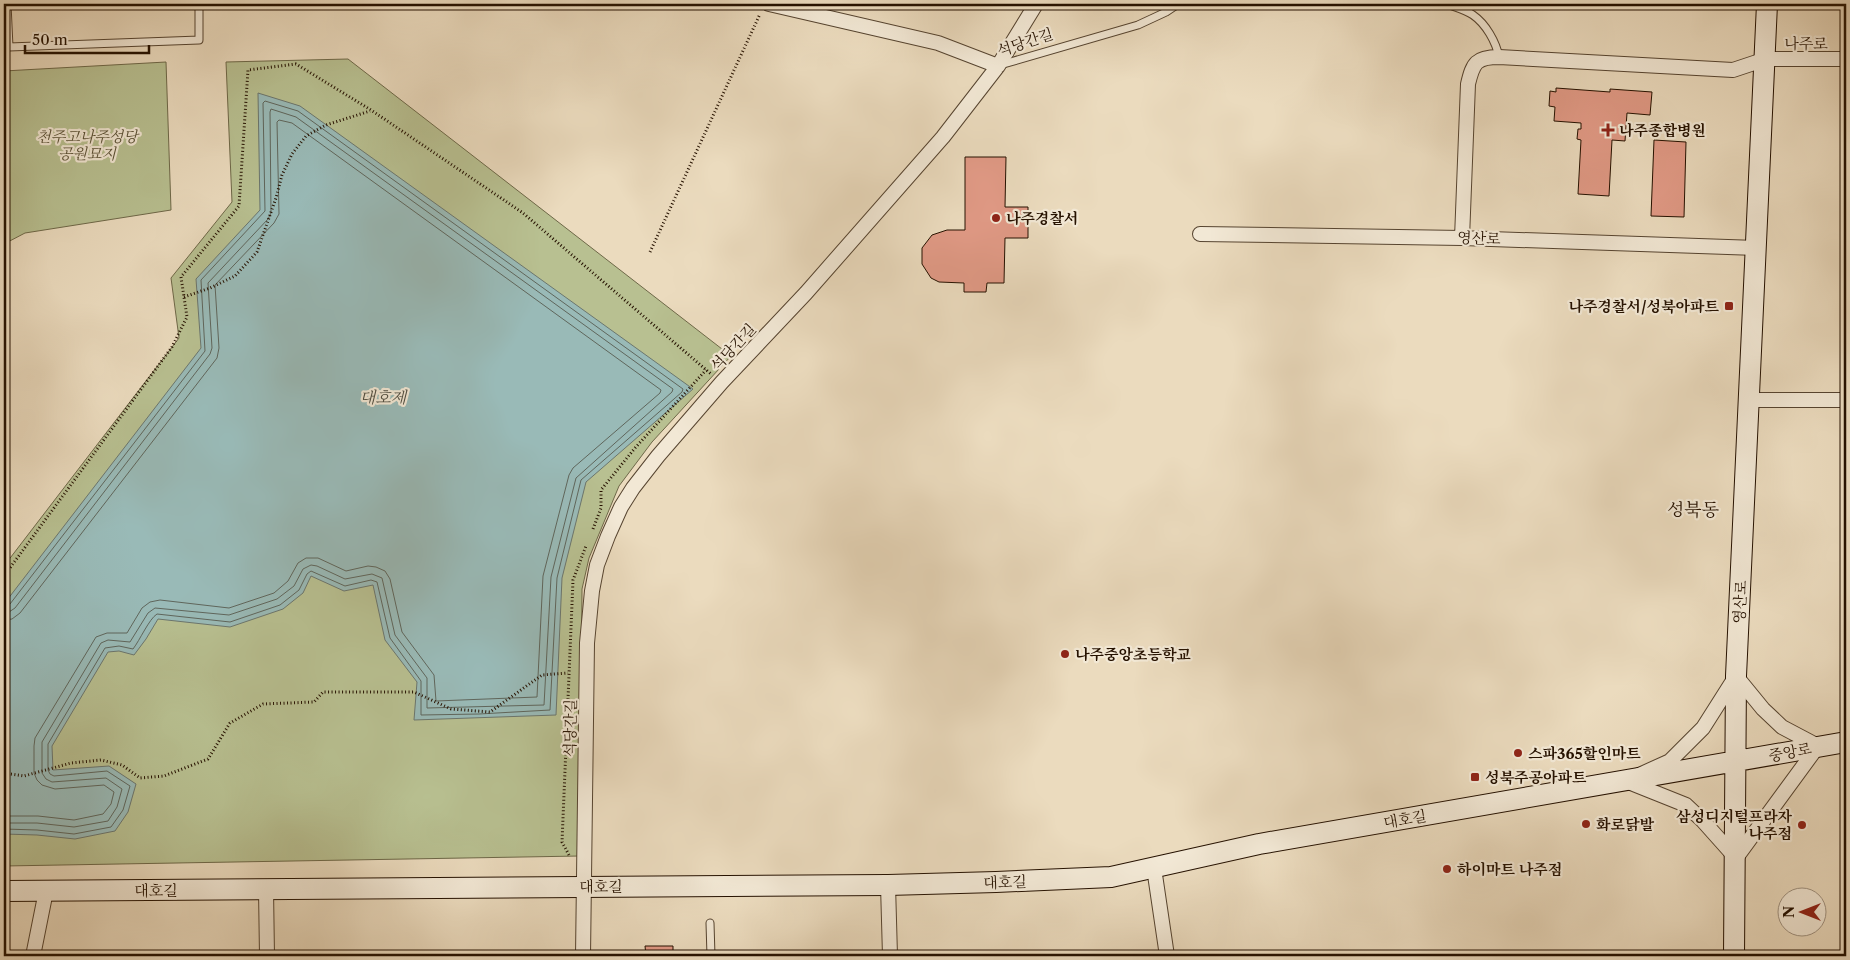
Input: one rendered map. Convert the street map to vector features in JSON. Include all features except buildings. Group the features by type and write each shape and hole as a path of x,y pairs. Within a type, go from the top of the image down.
{"street":[{"path":"765,8 938,44 998,66 1036,4"},
{"name":"영산로","path":"1734,956 1736,676 1768,4"},
{"path":"1462,238 1468,84 1472,68 1482,58 1498,57 1685,69 1732,70 1766,59"},
{"name":"나주로","path":"1766,59 1846,59"},
{"name":"석당간길","path":"582,956 587,643 592,591 597,565 621,507 658,456 722,382 813,286 943,136 998,66"},
{"name":"영산로","path":"1200,234 1462,238 1757,248"},
{"path":"1749,400 1846,400"},
{"path":"1736,676 1762,709 1782,727 1818,746 1736,858 1686,805 1626,781 1670,761 1703,728 1736,676"},
{"name":"중앙로","path":"1734,762 1846,742"},
{"name":"대호길","path":"4,891 888,884 1111,877 1259,844 1734,762"},
{"path":"1154,868 1167,956"},
{"path":"888,884 890,956"},
{"path":"266,889 267,956"},
{"path":"33,956 46,891"}],"lane":[{"path":"7,4 9,47 199,40 199,4"},
{"name":"석당간길","path":"998,66 1138,25 1166,12 1178,4"},
{"path":"1447,4 1474,16 1496,45 1498,57"},
{"path":"710,924 711,956"}],"path":[{"path":"650,252 765,8"},
{"path":"4,576 172,347 187,317 181,277 239,206 248,70 296,64 371,110 523,213 722,382"},
{"path":"184,297 210,288 235,276 257,252 276,198 282,174 292,154 306,136 326,125 371,110"},
{"path":"4,773 24,776 71,763 101,760 122,766 140,778 164,776 208,759 230,723 263,704 314,702 323,692 414,692 451,709 490,712 542,675 568,673 562,842 571,859"}],"green space":[{"path":"348,59 731,356 652,442 619,486 589,558 582,589 580,856 4,866 4,566 179,338 171,278 232,202 226,62"},
{"name":"천주고나주성당 공원묘지","path":"166,62 171,210 25,233 4,244 4,71"}],"water":[{"name":"대호제","path":"258,93 300,106 693,389 586,482 562,578 556,715 414,720 417,682 385,640 373,585 344,591 311,576 303,593 283,609 230,627 158,619 134,655 119,651 108,652 52,746 53,770 109,766 136,784 128,812 115,831 75,839 4,834 4,604 201,348 196,279 260,210"}],"place":[{"name":"나주종합병원","path":"1608,130"},
{"name":"나주경찰서","path":"996,218"},
{"name":"나주경찰서/성북아파트","path":"1729,306"},
{"name":"나주중앙초등학교","path":"1065,654"},
{"name":"스파365할인마트","path":"1518,753"},
{"name":"성북주공아파트","path":"1475,777"},
{"name":"화로닭발","path":"1586,824"},
{"name":"삼성디지털프라자 나주점","path":"1802,825"},
{"name":"하이마트 나주점","path":"1447,869"}],"district":[{"name":"성북동","path":"1693,510"}]}
